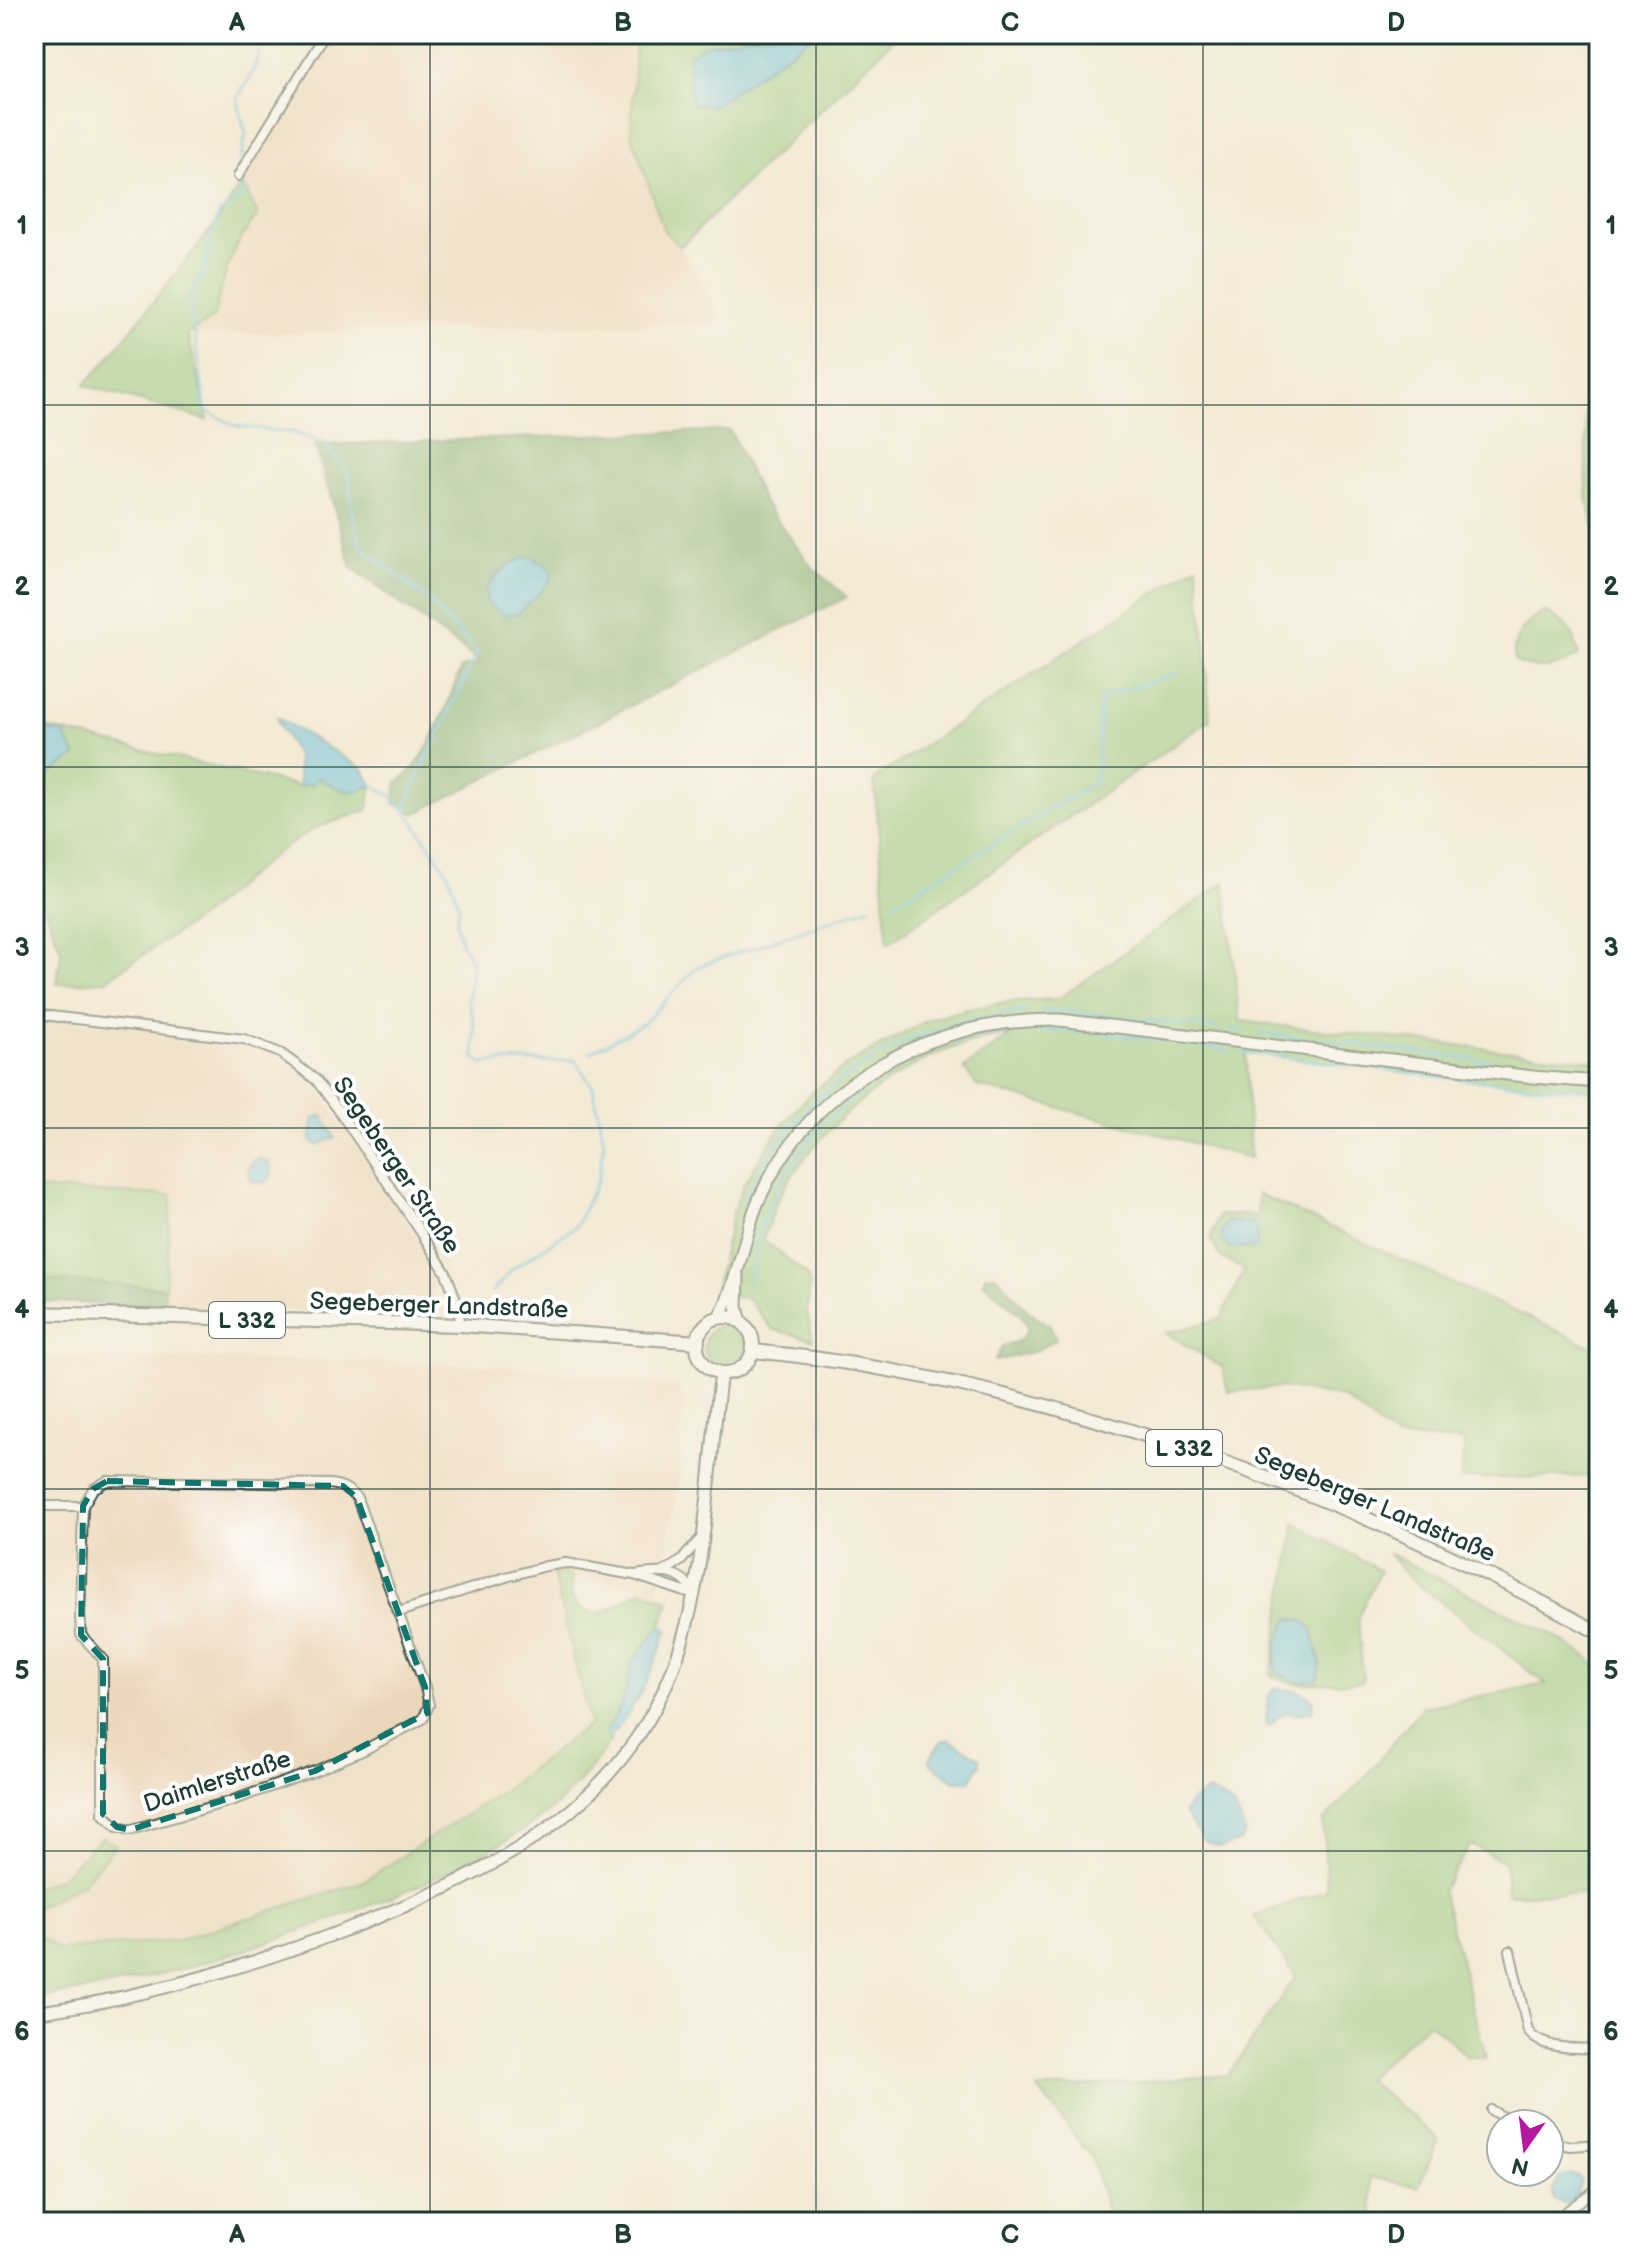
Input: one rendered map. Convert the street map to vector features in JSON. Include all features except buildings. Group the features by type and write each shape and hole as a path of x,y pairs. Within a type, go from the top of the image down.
{"main road":[{"path":"718,1318 750,1223 771,1177 817,1115 876,1067 926,1042 973,1027 1012,1021 1060,1020 1520,1076 1599,1082"},
{"path":"738,1264 737,1307 741,1322 751,1335 753,1351 742,1368 734,1372 721,1373 704,1363 698,1352 698,1342 706,1325 718,1318 741,1322"},
{"name":"Segeberger Landstraße","path":"34,1313 460,1325 698,1342"},
{"name":"Segeberger Landstraße","path":"753,1351 922,1377 1010,1397 1160,1440 1359,1517 1523,1593 1595,1633"},
{"path":"34,2013 146,1993 273,1957 433,1895 510,1855 574,1809 600,1784 650,1717 683,1641 694,1595 721,1373"}],"street":[{"path":"238,176 325,34"},
{"name":"Segeberger Straße","path":"34,1014 244,1039 280,1053 294,1063 316,1080 337,1108 422,1234 446,1273 459,1307 460,1325"},
{"name":"Daimlerstraße","path":"107,1481 343,1486 357,1498 399,1612 429,1705 423,1719 315,1771 231,1801 130,1830 117,1827 103,1814 103,1659 81,1635 83,1506 93,1489 107,1481"},
{"path":"34,1506 83,1506"},
{"path":"662,1572 681,1561 701,1538"},
{"path":"399,1612 546,1566 566,1563 634,1575 694,1595"},
{"path":"634,1575 662,1572 681,1577 694,1595"},
{"path":"1510,1951 1532,2038 1545,2043 1599,2049"},
{"path":"1565,2145 1599,2144"},
{"path":"1552,2222 1599,2187"}],"highlighted area":[{"path":"107,1481 343,1486 357,1498 425,1687 427,1713 315,1771 130,1830 117,1827 103,1814 103,1659 81,1635 83,1506 93,1489"}],"shaded area":[{"path":"325,34 637,34 631,132 664,231 680,247 707,286 721,323 188,335 214,316 223,279 239,237 258,215 243,187 243,180"},
{"path":"73,1021 238,1039 280,1055 314,1081 432,1260 435,1283 430,1302 417,1313 164,1307 172,1195 34,1189 34,1051 44,1022"},
{"path":"34,1356 504,1366 680,1387 680,1480 659,1594 629,1584 554,1575 590,1724 504,1790 362,1882 175,1941 59,1950 34,1931 34,1909 82,1884 115,1845 102,1837 61,1877 34,1888"}],"green space":[{"path":"636,34 899,34 680,247 664,231 631,132"},
{"path":"243,180 258,215 234,251 214,317 188,335 208,420 84,385 218,221"},
{"path":"1585,393 1599,400 1599,544 1587,499"},
{"path":"730,430 763,501 812,567 847,597 415,814 394,803 397,782 408,774 427,748 461,668 480,662 352,568 315,445"},
{"path":"1197,565 1210,720 888,943 874,779"},
{"path":"1545,612 1569,629 1579,656 1548,668 1515,661 1517,638 1531,621"},
{"path":"34,725 299,786 313,784 318,778 350,790 372,785 368,810 315,828 275,854 198,919 104,981 57,984 61,951 34,882"},
{"path":"1225,882 1240,1021 1599,1061 1599,1091 1500,1083 1246,1053 1250,1158 977,1086 964,1068 1011,1035 977,1041 943,1052 879,1088 823,1137 781,1193 763,1239 807,1275 810,1283 807,1312 813,1340 772,1329 747,1298 714,1294 733,1212 745,1182 780,1127 810,1094 848,1064 928,1020 966,1009 1014,1001 1058,999"},
{"path":"34,1189 172,1195 165,1288 34,1279"},
{"path":"1258,1194 1599,1350 1599,1476 1461,1479 1464,1441 1395,1438 1344,1398 1281,1387 1228,1392 1223,1368 1166,1333 1221,1319 1244,1270 1221,1257 1210,1239 1219,1215 1257,1215"},
{"path":"985,1275 996,1275 1027,1310 1050,1325 1056,1339 1036,1351 995,1361 1002,1346 1021,1340 1028,1329 1022,1316 983,1283"},
{"path":"34,1279 165,1288 164,1307 34,1301"},
{"path":"725,1325 740,1331 746,1346 740,1361 725,1367 710,1361 704,1346 710,1331"},
{"path":"1295,1523 1380,1571 1358,1617 1363,1682 1296,1684 1271,1675"},
{"path":"1388,1553 1551,1634 1589,1658 1599,1671 1599,1893 1507,1894 1505,1862 1471,1845 1442,1890 1486,2058 1467,2057 1429,2022 1366,2079 1439,2139 1418,2187 1370,2177 1374,2222 1110,2222 1092,2158 1038,2089 1228,2075 1296,1976 1254,1916 1327,1890 1323,1821 1362,1781 1422,1707 1546,1684 1409,1577"},
{"path":"553,1574 572,1575 572,1598 589,1611 606,1610 642,1590 670,1600 661,1625 632,1663 623,1703 605,1734 611,1741 577,1784 547,1813 511,1838 458,1867 317,1925 177,1970 106,1987 34,1998 34,1931 59,1950 175,1941 362,1882 504,1790 590,1724"},
{"path":"102,1837 116,1845 82,1884 34,1909 34,1888 61,1877"}],"water":[{"path":"762,34 815,34 713,106 691,104 688,55 704,45"},
{"path":"526,557 546,566 552,572 551,578 517,614 505,615 487,603 486,590 503,570"},
{"path":"277,717 363,769 372,785 350,791 318,778 313,784 299,786 297,756"},
{"path":"34,729 64,733 76,756 34,784"},
{"path":"322,1115 335,1138 317,1145 310,1140 314,1118"},
{"path":"260,1159 271,1166 272,1171 265,1182 260,1183 249,1176 248,1171 255,1160"},
{"path":"1227,1221 1253,1222 1257,1228 1257,1245 1253,1248 1229,1247 1222,1242 1221,1234"},
{"path":"1289,1618 1302,1620 1311,1626 1320,1662 1318,1680 1298,1681 1276,1672 1278,1644"},
{"path":"661,1625 667,1631 650,1674 628,1714 609,1739 605,1734 623,1703 632,1663"},
{"path":"1274,1688 1295,1691 1314,1700 1312,1711 1298,1714 1283,1712 1270,1725 1266,1725 1268,1698"},
{"path":"942,1740 950,1740 980,1758 970,1781 955,1781 930,1763"},
{"path":"1208,1791 1223,1798 1237,1812 1245,1833 1241,1841 1220,1848 1204,1841 1184,1813 1190,1802"},
{"path":"1565,2176 1579,2176 1581,2182 1574,2199 1564,2204 1554,2200 1553,2190 1565,2188"}],"waterway":[{"path":"239,168 246,134 237,99 257,60 260,34"},
{"path":"243,183 239,200 219,213 209,242 205,269 189,298 206,411 236,426 294,433 325,443 349,476 353,518 361,547 429,600 477,653 414,785 406,810"},
{"path":"893,904 1096,782 1101,697 1179,673"},
{"path":"372,785 390,795 406,810 449,875 459,906 456,922 462,945 472,962 468,1000 474,1023 475,1058 482,1064 575,1060 593,1087 604,1144 598,1179 576,1226 511,1270 493,1291"},
{"path":"591,1052 644,1023 697,967 870,907"},
{"path":"743,1203 780,1140 804,1112 859,1067 922,1035 956,1024 1027,1011"},
{"path":"1042,1011 1069,1011 1216,1028"},
{"path":"956,1042 1022,1031 1057,1030 1228,1050"},
{"path":"1231,1030 1245,1031"},
{"path":"1260,1033 1599,1072"},
{"path":"749,1285 760,1232 774,1194 810,1140 832,1116 883,1076 941,1047"},
{"path":"1243,1052 1459,1079 1599,1091"}]}
